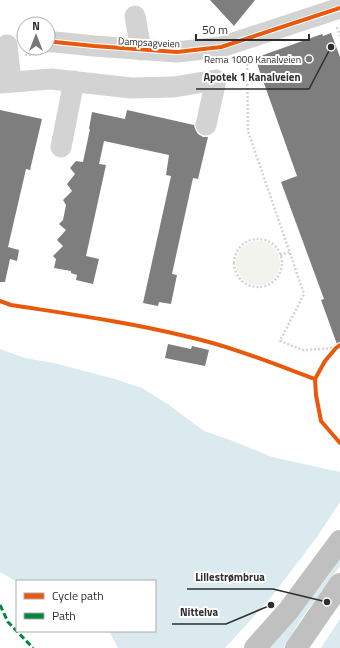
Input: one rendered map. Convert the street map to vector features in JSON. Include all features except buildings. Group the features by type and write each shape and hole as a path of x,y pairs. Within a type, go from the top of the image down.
{"highway":[{"path":"255,648 288,611 340,541"},
{"path":"296,648 340,584"}],"street":[{"path":"135,16 141,50"},
{"name":"Dampsagveien","path":"56,42 177,52 221,47 338,17"},
{"path":"10,45 6,82 51,79 131,88 174,87 216,80 206,125"},
{"name":"Dampsagveien","path":"174,87 177,52"},
{"path":"61,147 74,81"}],"path":[{"path":"338,17 340,36"},
{"path":"248,55 248,132 304,294 280,341 303,350 338,347"},
{"path":"254,239 264,240 273,244 279,251 280,255 282,260 282,269 278,278 262,288 252,287 243,283 237,276 234,267 234,258 238,249 246,242 254,239"},
{"path":"280,255 289,252"},
{"path":"332,352 338,347"},
{"path":"331,432 338,438 340,443"}],"shaded area":[{"path":"258,241 270,245 276,251 280,263 276,275 270,281 258,285 246,281 240,275 236,263 240,251 246,245"},
{"path":"0,349 25,358 54,363 115,379 142,388 169,405 204,431 272,457 340,472 340,648 118,648 110,632 156,632 156,580 16,580 16,581 0,572"}],"pier":[{"path":"340,502 340,560 323,583 269,648 225,648 269,600 317,537"},
{"path":"340,566 340,619 321,648 283,648 302,618"}],"marked path":[{"path":"0,605 8,622 16,630"},
{"path":"18,632 33,648"}],"cycle path":[{"path":"56,42 177,52 221,47 340,8"},
{"path":"0,301 11,305 164,331 202,340 251,355 315,379"},
{"path":"340,345 325,361 315,379 316,395 321,421 340,443"}],"place":[{"name":"Apotek 1 Kanalveien","path":"331,47"},
{"name":"Rema 1000 Kanalveien","path":"309,59"},
{"name":"Lillestrømbrua","path":"327,602"},
{"name":"Nittelva","path":"271,605"}]}
